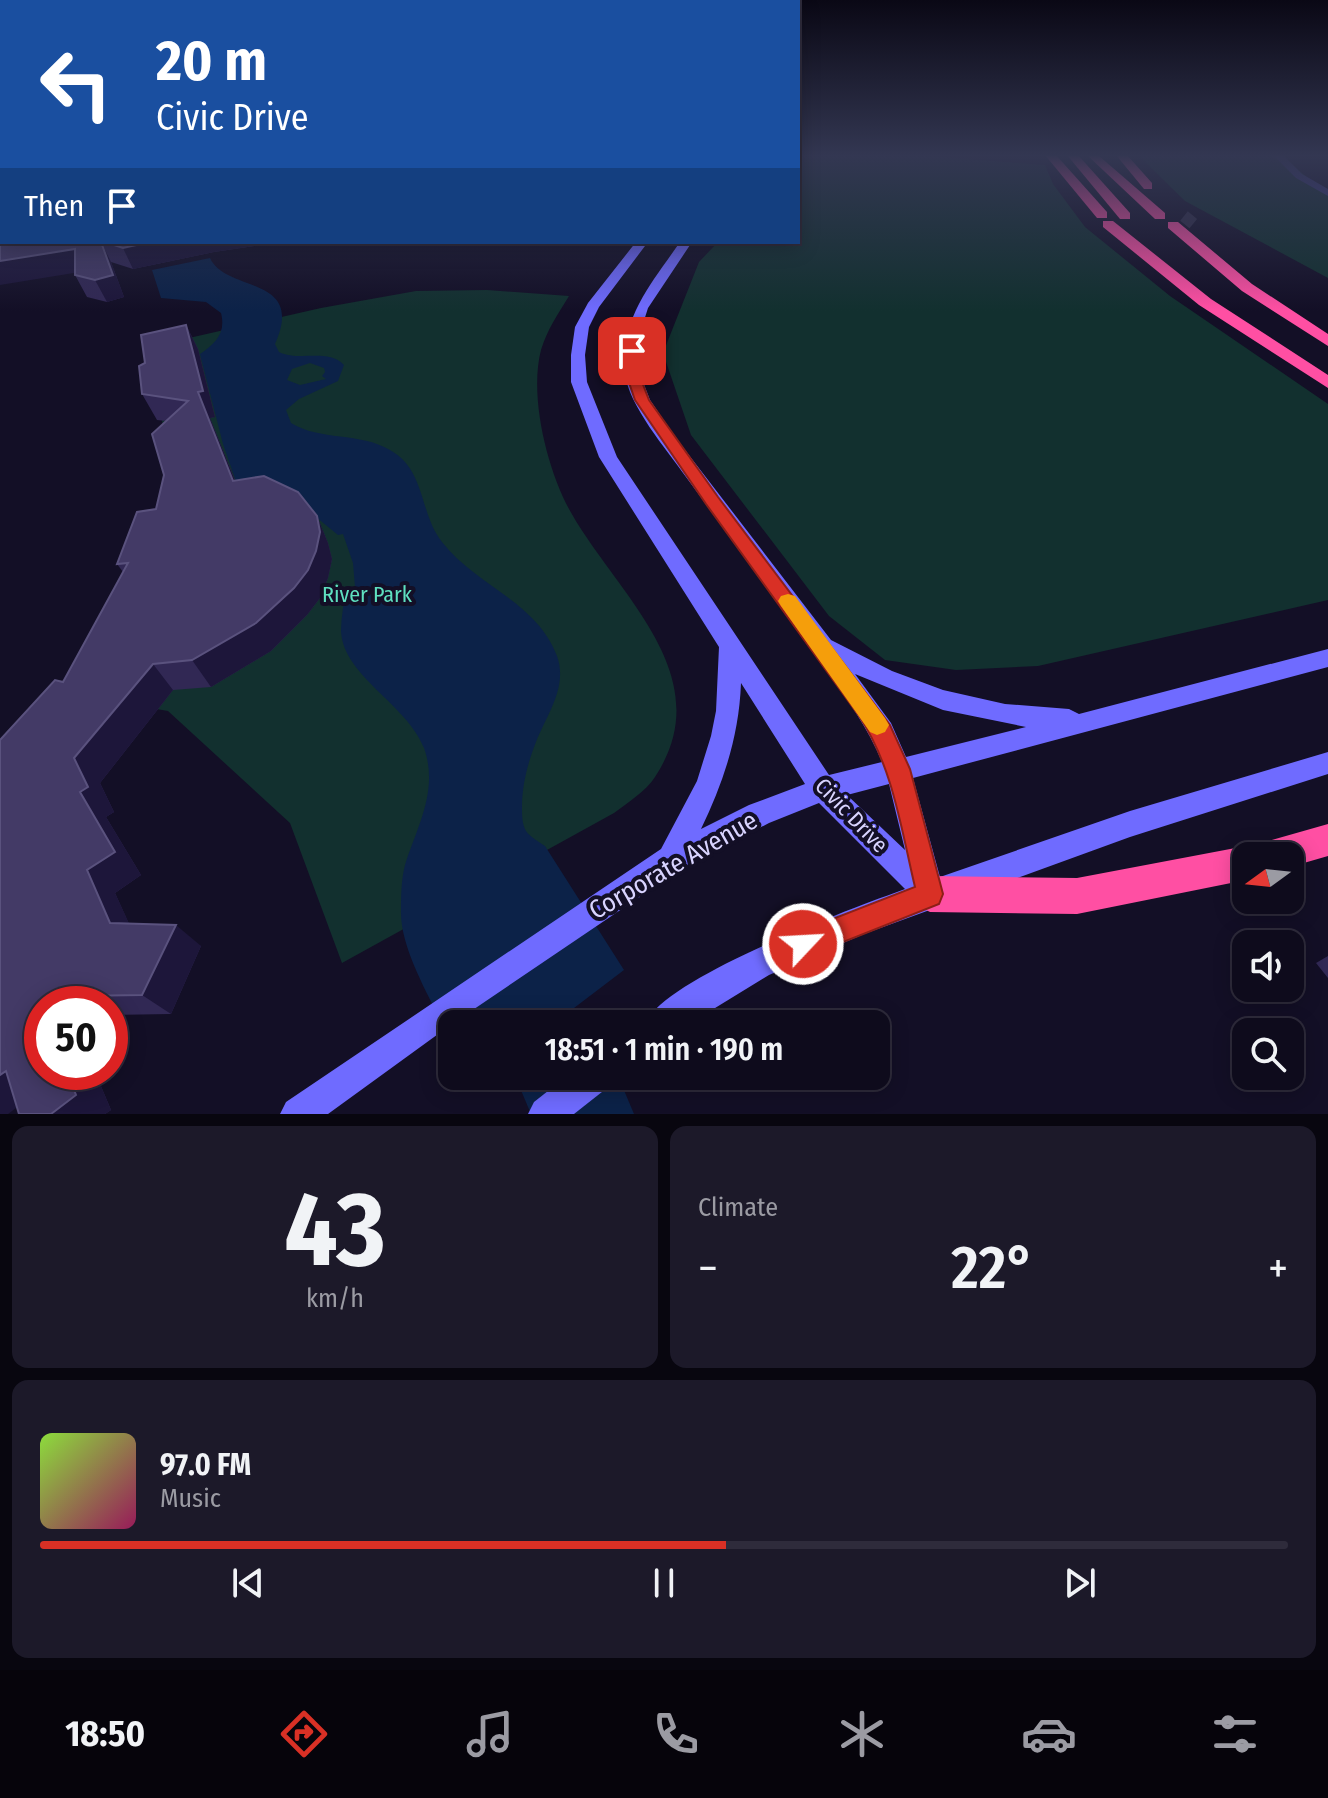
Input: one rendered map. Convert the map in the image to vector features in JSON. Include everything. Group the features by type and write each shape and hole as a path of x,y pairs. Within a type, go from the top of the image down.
{"highway":[{"path":"1094,207 1105,220 1188,289 1328,383"},
{"path":"1118,207 1154,245 1188,289"},
{"path":"1152,207 1199,251 1223,281 1297,341 1328,360"},
{"path":"1195,225 1253,275 1328,324"},
{"path":"1199,251 1328,341"},
{"path":"1304,847 1328,840"},
{"path":"930,894 1077,896 1232,867"}],"main road":[{"name":"Civic Drive","path":"640,244 601,293 582,327 578,355 579,382 608,457 823,789 930,894"},
{"name":"Civic Drive","path":"685,244 641,308 634,330 632,374 642,400 668,440 821,644 882,731 898,769 930,894"},
{"path":"821,644 868,672 959,706 1044,720 1102,719"},
{"path":"671,859 720,757 732,697 728,646"},
{"name":"Corporate Avenue","path":"298,1114 671,859 759,814 823,789 1328,658"},
{"path":"682,1010 751,969 830,931 1165,810 1328,763"},
{"path":"546,1114 577,1090"}],"green space":[{"path":"800,207 1070,207 1085,227 1170,296 1328,404 1328,600 1038,666 956,670 885,660 829,616 691,435 663,353 699,262 716,244 800,244"},
{"path":"1196,207 1328,207 1328,278"},
{"name":"River Park","path":"487,290 569,296 550,329 541,350 538,368 539,410 547,453 569,509 654,636 669,670 676,704 672,740 655,777 614,813 342,963 290,823 168,711 64,693 148,556 171,475 152,360 189,338 321,308 416,291"}],"water":[{"path":"210,258 219,269 272,296 280,306 282,322 275,344 279,352 295,356 330,357 344,365 338,381 299,399 286,410 291,423 314,432 378,444 402,459 416,480 429,518 442,542 471,571 520,607 547,637 557,656 560,679 555,700 528,766 522,799 523,822 528,833 545,846 624,970 571,1010 438,1010 438,1015 413,962 402,929 401,913 405,865 428,793 428,764 416,732 352,662 344,647 341,626 346,589 355,587 353,563 343,534 338,535 316,517 244,504 223,444 200,354 211,346 221,332 221,313 206,302 161,298 152,270","holes":["310,363 324,368 322,376 326,379 300,385 287,380 292,369"]}],"building":[{"path":"0,244 102,244 113,275 95,280 75,275 75,249 0,261"},
{"path":"111,244 141,244 123,248"},
{"path":"186,325 203,391 198,392 233,481 264,476 298,492 317,516 320,532 308,570 294,588 256,623 192,660 153,664 74,758 88,787 80,792 115,852 87,870 110,923 176,925 142,995 128,995 128,986 24,986 24,1090 74,1090 76,1095 51,1114 19,1114 6,1071 0,1075 0,740 55,680 63,682 128,563 117,564 137,512 156,509 164,475 152,434 188,401 142,394 139,366 145,363 141,335"}],"waterway":[{"path":"572,1090 583,1114"}],"tunnel":[{"path":"1184,216 1195,225"}],"slow traffic":[{"path":"788,601 877,725"}],"route":[{"path":"632,351 632,374 642,400 668,440 867,709 882,731 898,769 930,894 837,928 803,944"}]}
